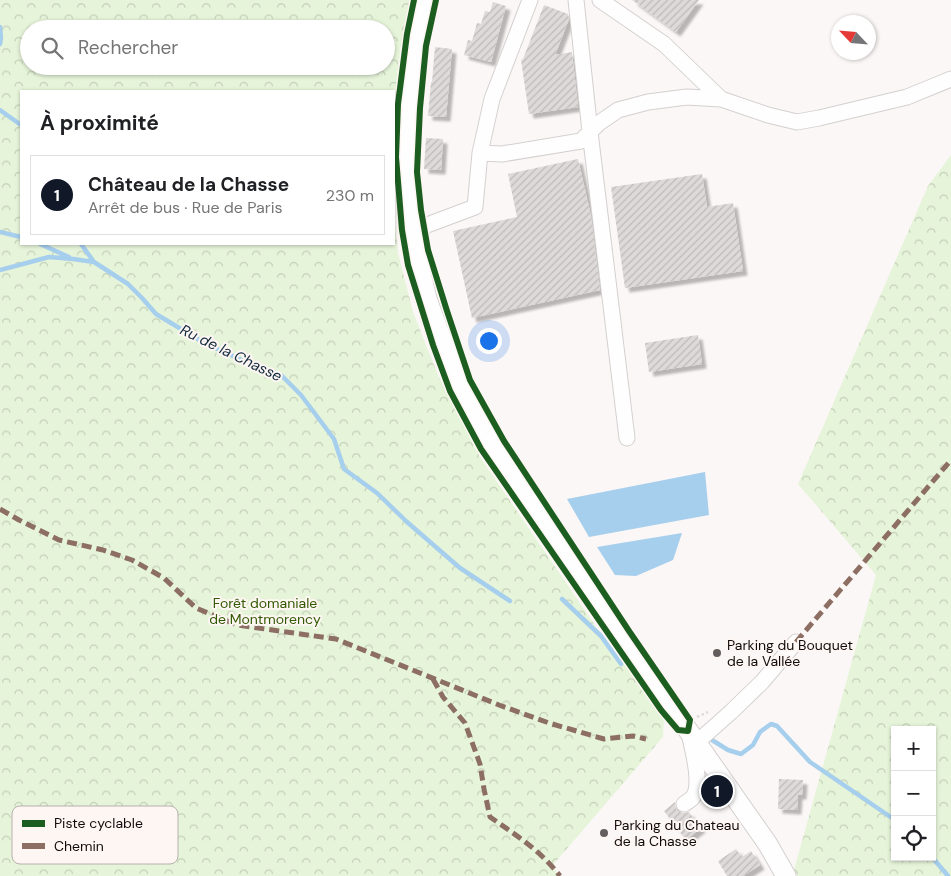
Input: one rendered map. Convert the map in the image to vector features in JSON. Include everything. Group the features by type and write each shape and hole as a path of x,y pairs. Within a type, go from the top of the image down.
{"main road":[{"path":"424,0 407,107 407,176 410,232 427,299 458,384 489,442 767,843 786,876"}],"lane":[{"path":"410,232 475,207 480,152 492,99 530,0"},
{"path":"576,0 627,438"},
{"path":"600,0 664,44 722,99"},
{"path":"480,152 502,154 581,140 599,123 618,110 648,102 687,97 722,99 768,115 797,122 907,96 951,79"},
{"path":"684,804 694,796 698,787 692,737 729,706 796,642"}],"green space":[{"name":"Forêt domaniale de Montmorency","path":"0,0 411,0 409,5 413,8 395,91 20,90 20,245 395,245 395,224 398,253 413,312 438,375 480,457 597,628 664,718 663,737 552,866 560,876 0,876"},
{"path":"951,155 951,876 797,876 794,870 876,575 798,484 928,186"}],"water":[{"path":"705,472 709,515 589,537 567,499"},
{"path":"682,533 673,560 636,576 615,575 597,547"}],"building":[{"path":"632,0 699,0 676,32"},
{"path":"493,2 506,6 491,62 464,55 468,40 472,41 477,23 481,24 485,11 490,12"},
{"path":"544,5 568,14 569,19 555,55 572,52 578,107 529,114 521,60"},
{"path":"435,47 452,49 446,117 428,116"},
{"path":"426,138 443,139 441,170 424,169"},
{"path":"578,159 591,216 600,290 472,318 453,231 517,217 508,174"},
{"path":"702,174 707,207 733,203 743,271 625,288 611,187"},
{"path":"698,335 702,364 649,372 645,343"},
{"path":"779,779 803,780 802,795 798,795 797,810 778,809"},
{"path":"675,802 676,809 679,812 689,812 701,828 686,840 664,811"},
{"path":"736,849 742,857 751,851 760,865 743,876 727,876 718,861"}],"waterway":[{"path":"0,27 0,44"},
{"path":"0,110 20,124"},
{"path":"0,232 20,237"},
{"path":"42,245 69,257"},
{"path":"82,245 94,262"},
{"name":"Ru de la Chasse","path":"0,270 49,257 94,262 128,284 156,314 206,344 281,375 301,395 334,439 344,469 377,493 460,568 510,601"},
{"name":"Ru de la Chasse","path":"562,599 601,636 621,664"},
{"path":"712,740 728,750 741,754 753,745 760,732 771,724 777,726 810,762 891,817"},
{"path":"935,861 948,876"}],"marked path":[{"path":"796,642 951,460"},
{"path":"0,509 59,540 103,550 132,560 164,578 196,608 237,625 336,639 499,705 549,723 604,739 633,736 646,739"},
{"path":"433,679 443,697 465,723 480,764 490,817 536,851 560,876"}],"cycle path":[{"path":"414,0 407,34 398,104 396,157 402,230 408,265 433,345 450,391 481,449 661,710 678,730 688,731 690,720 504,441 470,380 428,250 417,172 420,108 426,46 436,0"}],"place":[{"name":"Parking du Bouquet de la Vallée","path":"717,653"},
{"name":"Château de la Chasse","path":"717,791"},
{"name":"Parking du Chateau de la Chasse","path":"604,833"}]}
